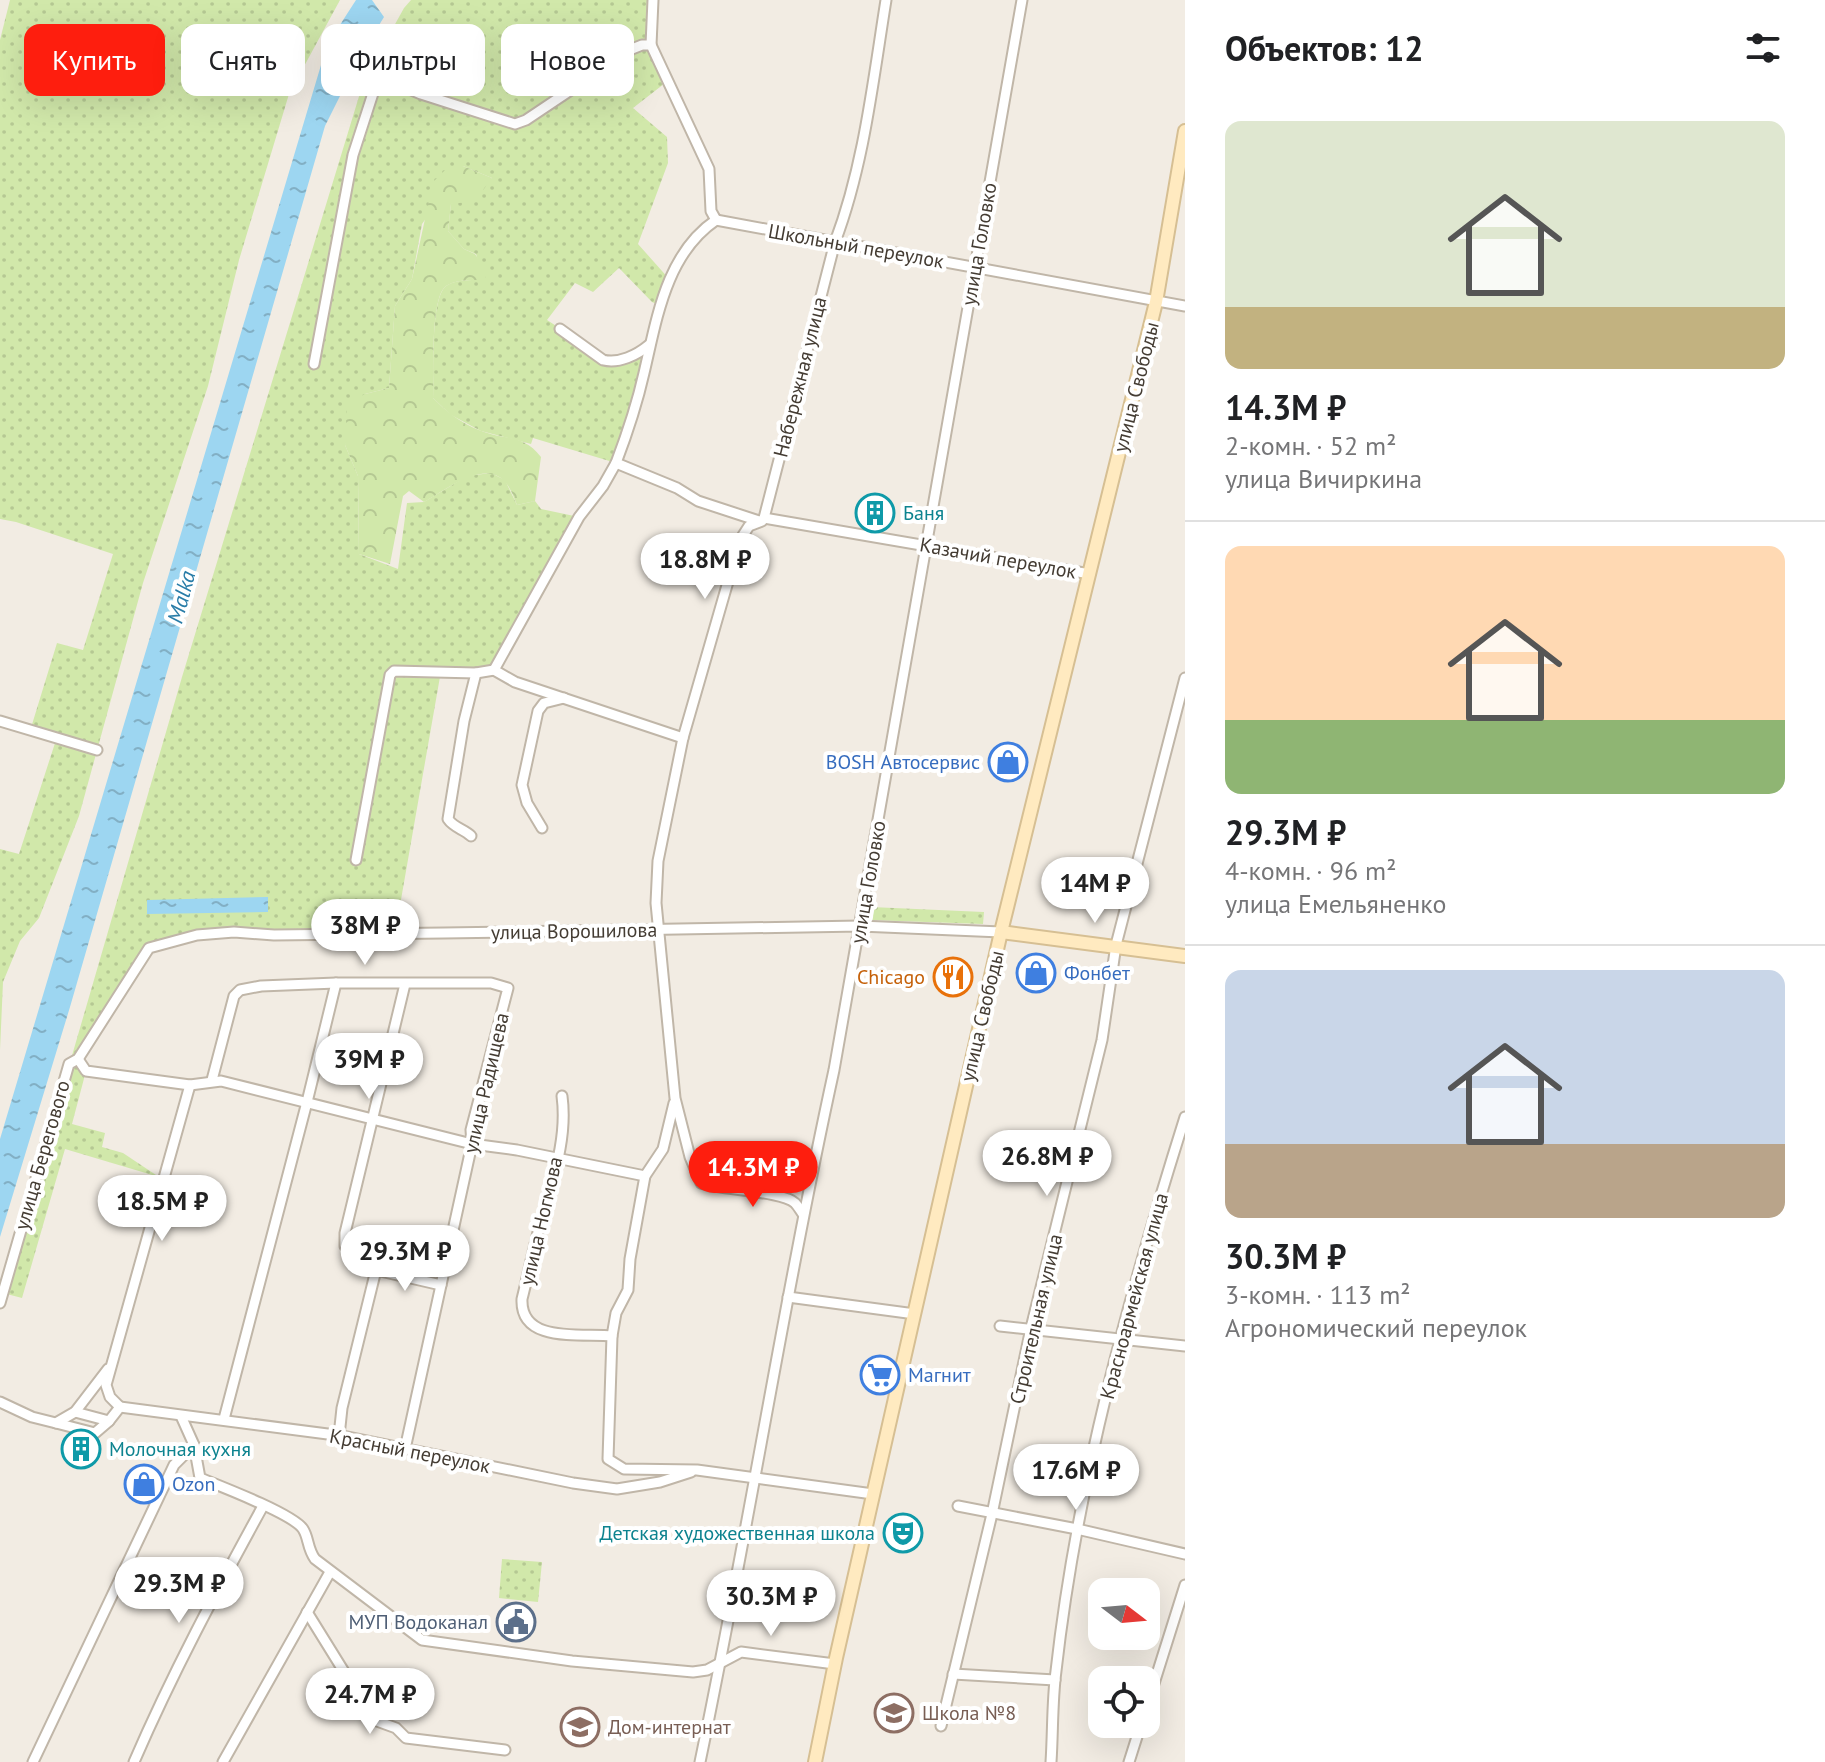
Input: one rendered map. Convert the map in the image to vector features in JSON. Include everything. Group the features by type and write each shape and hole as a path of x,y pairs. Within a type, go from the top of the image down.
{"main road":[{"name":"улица Свободы","path":"815,1762 1001,932 1156,302 1185,131"},
{"path":"1001,932 1185,956"}],"street":[{"path":"494,670 579,517 616,463 630,423 659,305 686,248 699,231 716,220 711,211 709,169 651,45 653,0"},
{"name":"Набережная улица","path":"803,1214 794,1202 778,1196 715,1188 701,1183 690,1157 675,1098 658,929 658,861 683,738 740,540 749,526 763,520 835,242 846,212 870,103 886,0"},
{"name":"улица Головко","path":"700,1762 803,1214 834,1070 1022,0"},
{"path":"427,96 515,124 526,120 632,49 651,45"},
{"path":"314,364 353,155 372,96"},
{"name":"Школьный переулок","path":"716,220 1185,306"},
{"path":"560,329 603,360 612,362 639,353 649,345"},
{"name":"Казачий переулок","path":"616,463 677,488 698,501 751,520 1090,574"},
{"path":"356,860 390,675 394,671 476,673 494,670 515,682 683,738"},
{"path":"471,836 453,826 448,819 464,721 476,673"},
{"name":"Строительная улица","path":"941,1726 992,1513 1031,1328 1102,1040 1116,945 1185,678"},
{"path":"542,828 527,803 522,785 538,711 544,703 564,698"},
{"path":"0,721 97,750"},
{"name":"улица Ворошилова","path":"149,948 197,935 234,932 274,935 860,926 1001,932"},
{"name":"улица Берегового","path":"0,1303 69,1064 78,1059 149,948"},
{"path":"224,1419 336,983"},
{"name":"улица Радищева","path":"212,1080 234,996 240,990 336,983 491,983 508,988 471,1130 472,1144 405,1449"},
{"path":"405,984 344,1241 349,1249 365,1255 376,1270 441,1285"},
{"path":"78,1059 86,1071 190,1085 212,1080 472,1144 645,1176"},
{"path":"0,1402 32,1417 95,1433 120,1407 110,1397 106,1385 190,1085"},
{"name":"улица Ногмова","path":"562,1096 564,1111 559,1161 522,1299 525,1317 540,1330 612,1336"},
{"name":"Набережная улица","path":"608,1459 612,1336 616,1313 628,1290 630,1259 645,1176 663,1149 675,1098"},
{"name":"Красноармейская улица","path":"1051,1762 1055,1680 1077,1529 1120,1337 1149,1230 1185,1117"},
{"path":"339,1436 342,1408 376,1270"},
{"path":"788,1297 915,1314"},
{"path":"1000,1326 1185,1346"},
{"path":"56,1423 75,1412 112,1365"},
{"name":"Красный переулок","path":"120,1407 339,1436 617,1489 660,1482 697,1470"},
{"path":"75,1412 109,1421"},
{"path":"181,1416 194,1445 200,1478 292,1518 305,1531 308,1549 330,1572 422,1640 572,1661 693,1672 720,1664 741,1652 835,1664"},
{"path":"33,1762 174,1465 194,1445"},
{"name":"Красный переулок","path":"608,1459 624,1469 697,1470 873,1494"},
{"path":"134,1762 196,1629 263,1506"},
{"path":"958,1506 1185,1554"},
{"path":"223,1762 330,1572"},
{"path":"1160,1666 1185,1585"},
{"path":"307,1612 374,1720 396,1728 406,1738 505,1750"},
{"path":"953,1674 1055,1680"},
{"path":"1129,1762 1137,1738"}],"green space":[{"path":"10,0 340,0 327,24 321,24 321,35 305,65 305,24 181,24 181,96 288,96 239,260 208,386 143,583 79,816 39,918 20,941 3,982 0,1050 0,849 19,854 56,740 30,731 57,643 83,650 113,554 0,519 0,40"},
{"path":"411,0 653,0 651,45 669,80 633,108 667,137 668,163 638,244 670,280 659,305 652,302 619,268 593,292 575,283 547,320 612,362 649,345 616,463 533,438 531,444 481,431 451,415 433,398 435,321 441,293 454,282 484,280 476,254 464,249 448,231 451,204 492,178 463,166 422,224 412,279 395,306 389,388 365,394 345,445 358,476 359,554 398,569 407,503 424,502 467,476 491,473 505,480 517,505 535,501 541,509 579,517 494,670 441,671 395,934 234,932 149,948 78,1059 86,1071 72,1124 105,1133 102,1147 123,1153 159,1177 65,1149 22,1298 3,1293 182,677 359,96 485,96 485,24 395,24"},
{"path":"463,166 492,178 475,201 451,204 448,231 464,249 475,254 488,273 484,280 450,284 441,293 435,320 433,398 466,424 520,441 534,449 541,457 535,501 517,505 505,482 487,473 464,479 424,502 409,491 403,496 390,564 359,554 358,476 345,445 347,403 365,394 389,388 395,306 412,279 433,182 446,169"},
{"path":"871,907 984,912 983,924 870,920"},
{"path":"502,1559 542,1562 538,1602 499,1598"}],"water":[{"path":"356,0 372,0 384,17 380,24 341,24"},
{"name":"Malka","path":"321,65 321,96 340,96 325,126 70,1007 0,1237 0,1139"},
{"path":"268,897 268,912 147,914 147,900"}],"place":[{"name":"Баня","path":"875,513"},
{"name":"BOSH Автосервис","path":"1008,762"},
{"name":"Фонбет","path":"1036,973"},
{"name":"Chicago","path":"953,977"},
{"name":"Магнит","path":"880,1375"},
{"name":"Молочная кухня","path":"81,1449"},
{"name":"Ozon","path":"144,1484"},
{"name":"Детская художественная школа","path":"903,1533"},
{"name":"МУП Водоканал","path":"516,1622"},
{"name":"Школа №8","path":"894,1713"},
{"name":"Дом-интернат","path":"580,1727"}]}
